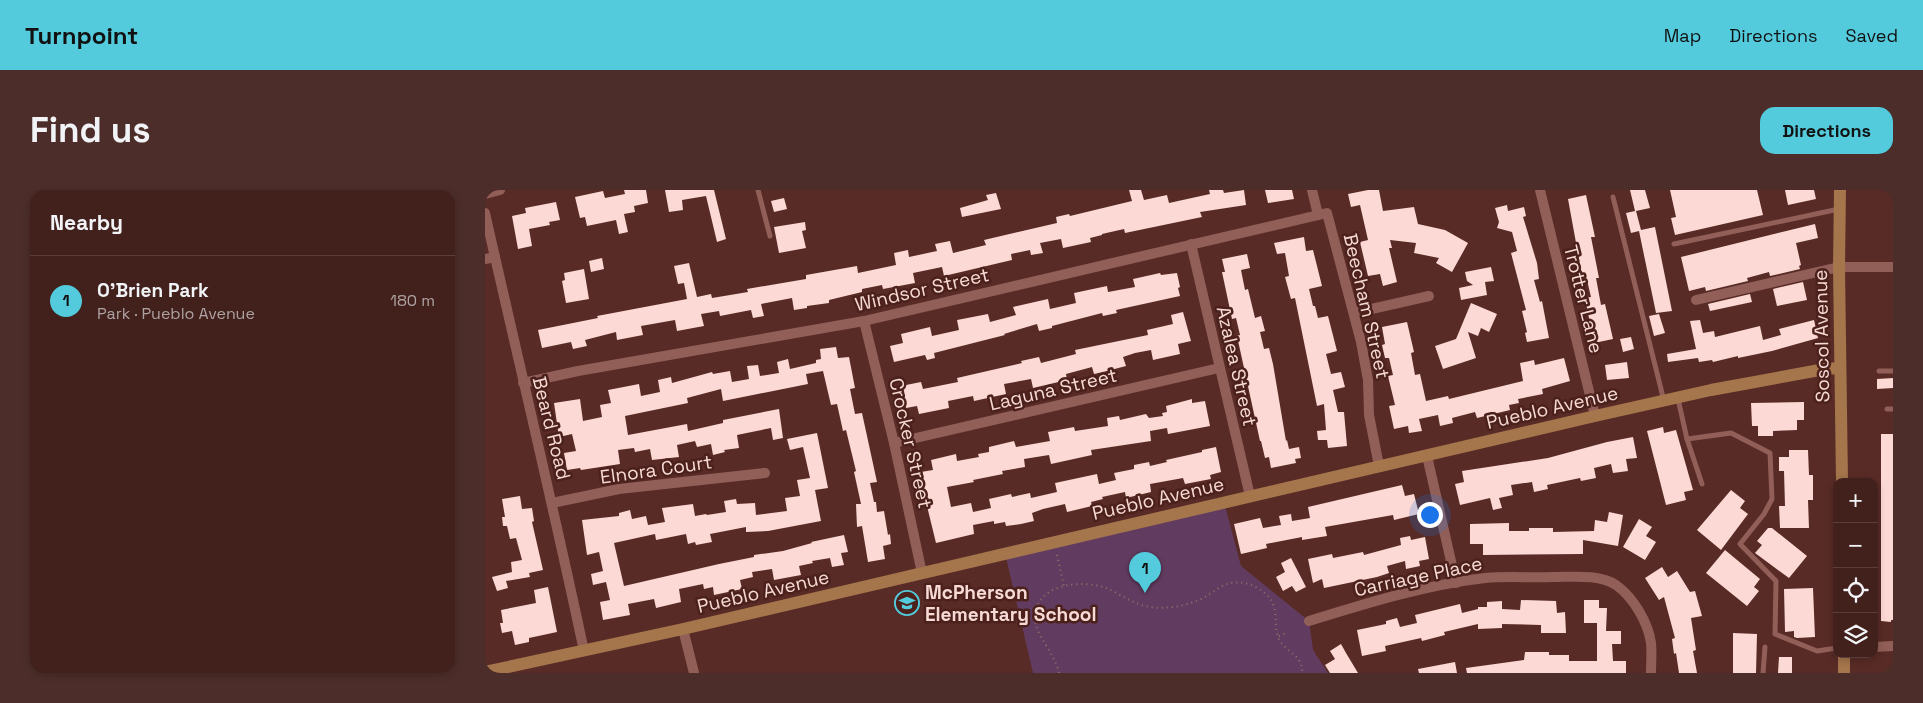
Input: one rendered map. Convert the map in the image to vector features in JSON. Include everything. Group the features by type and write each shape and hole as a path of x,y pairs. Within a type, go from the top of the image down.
{"street":[{"path":"485,194 500,190"},
{"name":"Beecham Street","path":"1312,190 1322,214 1354,313 1368,380 1369,415 1379,466"},
{"name":"Trotter Lane","path":"1540,190 1595,416"},
{"name":"Soscol Avenue","path":"1840,190 1839,267 1842,478"},
{"name":"Beard Road","path":"485,213 490,258 552,503 584,651"},
{"name":"Windsor Street","path":"523,383 577,371 864,321 1322,214"},
{"name":"Azalea Street","path":"1191,244 1251,496"},
{"path":"1696,300 1839,267 1893,267"},
{"path":"1354,313 1429,296"},
{"name":"Crocker Street","path":"864,321 895,443 922,573"},
{"name":"Laguna Street","path":"895,443 1219,368"},
{"name":"Pueblo Avenue","path":"485,672 521,668 584,651 683,630 1595,416 1665,402 1711,390 1825,369 1840,368"},
{"path":"1427,456 1456,582"},
{"name":"Elnora Court","path":"552,503 619,489 765,473"},
{"name":"Carriage Place","path":"1309,621 1391,596 1456,582 1487,578 1584,577 1601,579 1616,585 1627,595 1638,610 1651,642 1651,673"},
{"path":"683,630 694,673"},
{"path":"1878,646 1893,646"},
{"path":"1844,658 1844,673"}],"lane":[{"path":"758,190 770,236"},
{"path":"1613,197 1665,402"},
{"path":"1673,244 1840,209"},
{"path":"1879,371 1893,371"},
{"path":"1678,398 1687,439 1702,484"},
{"path":"1687,439 1731,434 1770,453 1772,499 1764,514 1740,544 1776,581 1775,634 1817,651 1833,649"},
{"path":"1763,673 1765,647"}],"path":[{"path":"1057,555 1064,586"},
{"path":"1059,673 1053,655 1035,626 1034,614 1038,603 1054,589 1087,584 1104,588 1129,601 1146,606 1167,607 1200,600 1227,584 1239,583 1253,586 1264,592 1271,601 1276,613 1278,636 1283,646 1299,658 1303,667 1302,673"},
{"path":"1278,636 1288,632"}],"shaded area":[{"path":"1224,502 1241,566 1309,621 1313,650 1328,673 1033,673 1005,553"}],"building":[{"path":"624,190 646,190 648,203 634,206 635,212 624,214 628,232 619,234 616,220 587,226 585,217 580,218 575,197 603,191 605,198 625,194"},
{"path":"665,190 714,190 726,239 717,242 706,196 682,200 683,210 669,212"},
{"path":"1129,190 1141,190 1144,200 1167,195 1169,203 1210,194 1209,190 1223,190 1224,193 1244,190 1246,205 1200,212 1202,217 1125,233 1124,229 1102,234 1090,238 1091,242 1063,248 1061,239 1040,243 1043,253 1031,255 1030,250 1011,254 1012,260 944,276 942,267 913,273 915,283 883,289 882,285 862,289 862,292 829,300 829,303 807,306 807,308 794,310 792,298 761,304 764,316 753,318 751,310 720,316 719,311 701,314 704,326 677,331 675,320 641,326 643,335 617,340 616,332 585,340 587,346 573,349 571,342 542,348 538,330 598,318 597,316 687,299 684,283 678,284 674,266 689,263 697,297 711,294 712,298 748,292 747,289 806,279 806,275 857,266 858,273 896,265 894,253 908,250 909,257 937,251 935,244 950,241 953,253 986,245 984,240 1057,223 1056,217 1069,214 1070,216 1132,201"},
{"path":"1265,190 1292,190 1294,199 1268,203"},
{"path":"1379,190 1383,211 1414,207 1418,224 1445,230 1468,243 1452,272 1436,263 1439,258 1414,253 1416,243 1390,240 1392,248 1389,248 1397,282 1383,286 1380,274 1368,276 1360,242 1368,240 1360,205 1351,207 1348,194"},
{"path":"1630,190 1645,190 1650,208 1636,211 1641,230 1655,227 1672,311 1656,313 1639,231 1631,233 1626,213 1635,211"},
{"path":"1670,190 1757,190 1763,215 1675,235 1671,218 1676,217"},
{"path":"1785,190 1814,190 1816,199 1788,205"},
{"path":"996,193 1001,209 962,217 960,208 988,200 986,195"},
{"path":"1586,195 1595,237 1591,237 1599,278 1596,278 1601,305 1605,304 1613,339 1594,343 1585,298 1591,297 1587,280 1583,281 1568,199"},
{"path":"784,198 787,209 774,212 771,201"},
{"path":"556,202 560,220 549,222 550,225 529,229 532,246 518,249 512,216 526,213 525,208"},
{"path":"1507,205 1508,211 1524,207 1526,216 1523,217 1537,263 1539,279 1534,280 1540,302 1542,301 1549,338 1527,342 1525,333 1527,332 1522,311 1526,310 1511,253 1517,251 1512,232 1497,228 1499,222 1495,208"},
{"path":"805,222 806,230 802,231 806,248 779,253 774,227"},
{"path":"1815,224 1818,238 1796,243 1801,265 1799,266 1800,269 1770,276 1769,272 1747,278 1748,281 1706,291 1705,287 1689,291 1681,257"},
{"path":"1304,237 1306,251 1313,250 1322,286 1309,289 1313,306 1315,306 1318,318 1328,316 1337,351 1326,354 1331,374 1341,372 1345,387 1333,390 1338,412 1344,412 1347,446 1328,448 1327,440 1318,440 1317,431 1326,430 1324,404 1317,406 1295,298 1291,299 1285,277 1289,276 1285,253 1277,254 1274,243"},
{"path":"1247,254 1250,268 1241,270 1245,290 1248,289 1255,318 1261,316 1265,331 1260,332 1264,349 1269,348 1273,364 1286,441 1289,449 1299,447 1301,458 1295,459 1296,463 1271,468 1269,457 1265,458 1260,441 1237,336 1240,335 1236,318 1232,319 1222,272 1225,272 1222,259"},
{"path":"602,258 604,269 591,272 589,261"},
{"path":"1491,267 1494,281 1485,282 1487,295 1461,300 1459,288 1473,285 1467,281 1465,272"},
{"path":"584,269 589,299 566,303 562,281 565,280 564,273"},
{"path":"1160,273 1161,275 1177,273 1180,296 1116,310 1117,313 1103,316 1102,313 1039,331 1037,324 1005,335 934,353 935,358 927,360 925,355 894,362 890,346 903,343 901,334 930,327 932,336 959,330 957,320 988,314 990,322 1016,315 1013,307 1048,299 1050,309 1076,303 1074,293 1107,286 1108,292 1135,287 1133,279"},
{"path":"1803,282 1807,300 1777,306 1773,289"},
{"path":"1750,294 1752,302 1710,311 1708,304"},
{"path":"1471,303 1497,314 1489,332 1481,328 1478,336 1468,332 1476,358 1443,369 1435,346 1456,339"},
{"path":"1183,312 1191,341 1178,344 1180,354 1153,360 1151,350 1135,353 1123,357 1126,366 1107,371 1094,374 1092,367 1066,374 1067,380 1033,388 1031,379 1004,384 1006,394 974,401 973,396 948,401 949,408 919,414 917,406 906,408 901,386 921,382 923,389 958,382 957,378 1022,363 1021,361 1039,357 1041,363 1076,354 1075,350 1148,335 1147,330 1173,324 1171,315"},
{"path":"1659,314 1665,333 1654,336 1649,316"},
{"path":"1700,320 1703,333 1714,331 1715,337 1760,326 1763,340 1781,335 1779,329 1814,320 1818,338 1772,351 1713,362 1712,360 1699,362 1698,358 1668,362 1667,354 1696,349 1690,321"},
{"path":"1407,322 1414,352 1411,353 1415,375 1420,374 1426,401 1448,396 1449,399 1523,381 1520,363 1534,360 1535,365 1564,358 1570,381 1542,389 1543,394 1518,399 1519,403 1509,405 1510,410 1477,418 1475,412 1452,418 1453,423 1440,426 1438,415 1419,419 1422,431 1409,433 1408,426 1394,429 1389,406 1395,405 1388,376 1393,375 1389,358 1385,358 1382,345 1385,344 1382,327"},
{"path":"1631,337 1634,349 1623,352 1620,339"},
{"path":"836,347 838,358 849,357 855,388 850,389 855,414 862,413 877,482 870,483 874,502 876,502 877,512 884,511 888,535 890,534 891,544 883,546 885,559 868,562 862,526 857,527 856,504 861,504 854,472 856,471 846,430 843,431 837,404 831,405 823,371 806,374 808,384 723,401 721,389 687,398 688,403 625,416 628,435 687,424 688,431 723,423 723,420 779,409 783,438 773,440 771,428 737,435 739,448 724,450 725,452 713,455 711,444 697,447 695,441 677,445 679,457 652,460 650,449 635,452 634,448 618,450 620,464 581,470 580,468 567,470 564,453 576,451 572,434 559,437 554,403 580,399 583,421 602,417 600,405 611,403 608,390 639,384 641,396 660,392 658,380 671,377 672,383 712,372 713,374 730,371 732,382 749,379 747,366 758,365 760,376 779,373 777,362 788,359 790,369 816,363 816,360 821,359 820,349"},
{"path":"1627,362 1629,378 1607,380 1605,365"},
{"path":"1893,378 1893,388 1877,389 1877,379"},
{"path":"1192,399 1192,403 1205,401 1210,426 1168,434 1167,428 1150,431 1151,441 1091,450 1092,455 1051,464 1049,455 1024,459 1025,467 1002,471 1003,474 973,480 974,482 947,487 951,507 971,503 973,512 991,508 989,499 1011,494 1012,497 1030,493 1031,498 1057,492 1055,483 1097,474 1099,484 1116,480 1114,473 1134,469 1134,465 1149,462 1150,466 1216,447 1221,472 1210,475 1211,479 1185,484 1183,478 1150,484 1151,492 1126,498 1125,492 1102,497 1103,499 1091,502 1092,506 1067,512 1065,504 1043,509 1032,513 1034,521 1021,524 1006,526 1005,522 994,524 994,521 973,525 974,534 936,543 921,472 933,470 931,460 956,454 957,461 979,457 978,454 989,452 989,447 1014,441 1016,447 1050,441 1048,432 1074,427 1075,431 1108,426 1107,418 1119,416 1120,420 1146,414 1149,418 1163,416 1162,413 1167,412 1166,406"},
{"path":"1804,402 1804,420 1797,420 1797,430 1773,431 1773,436 1758,436 1758,426 1752,426 1751,403"},
{"path":"1663,427 1664,433 1676,430 1693,490 1684,492 1686,500 1666,505 1647,431"},
{"path":"817,433 828,488 815,490 821,521 768,531 746,532 746,527 710,534 712,542 696,545 695,542 688,544 686,534 656,540 655,534 614,543 624,586 754,557 754,555 783,551 811,542 844,535 848,552 841,553 844,565 832,567 830,558 812,561 813,563 799,566 801,575 774,580 772,569 752,572 753,577 740,580 742,589 714,595 713,587 704,589 703,584 679,589 681,602 656,608 654,599 628,604 630,615 603,620 600,602 610,600 606,582 593,585 591,574 603,571 599,552 587,555 582,520 619,516 619,513 630,510 632,519 646,516 648,525 665,522 662,508 693,504 695,516 707,515 726,512 724,501 736,499 737,504 755,503 756,515 787,511 785,498 800,496 797,480 810,478 803,447 790,450 787,439"},
{"path":"1881,434 1893,434 1893,620 1891,622 1881,621"},
{"path":"1633,437 1637,458 1626,459 1628,471 1613,473 1611,464 1594,468 1596,478 1581,481 1580,478 1547,485 1548,489 1534,492 1532,482 1511,485 1513,495 1499,498 1502,508 1493,510 1490,498 1460,505 1455,484 1464,482 1462,471 1548,458"},
{"path":"1789,450 1808,450 1809,475 1813,475 1813,500 1808,500 1809,528 1780,528 1779,506 1785,506 1784,471 1779,471 1779,457 1789,457"},
{"path":"1402,485 1405,496 1414,494 1419,514 1394,520 1393,515 1325,527 1327,536 1302,540 1302,537 1266,544 1267,548 1241,554 1234,524 1260,518 1263,528 1281,525 1279,516 1291,514 1292,521 1310,518 1308,507"},
{"path":"1731,490 1745,501 1740,508 1748,514 1721,550 1697,530"},
{"path":"520,496 522,509 532,508 534,521 532,522 543,570 529,573 530,577 506,581 508,588 497,591 492,577 512,572 511,562 522,560 516,538 510,539 507,526 503,526 502,517 505,517 502,499"},
{"path":"1609,512 1623,515 1618,546 1583,540 1583,554 1483,555 1483,544 1470,544 1470,524 1509,523 1509,531 1529,531 1529,528 1553,528 1553,532 1594,531 1595,520 1607,522"},
{"path":"1639,519 1652,527 1646,536 1656,542 1645,560 1623,547"},
{"path":"1768,528 1772,528 1807,556 1789,578 1755,553 1762,545 1757,541"},
{"path":"1410,536 1411,540 1425,537 1429,559 1419,561 1420,566 1406,569 1405,561 1387,566 1389,573 1377,577 1324,588 1322,579 1313,583 1308,559 1332,554 1333,558 1363,552 1364,555 1401,545 1400,538"},
{"path":"1725,550 1760,579 1754,587 1759,591 1747,606 1706,573"},
{"path":"1291,558 1306,587 1296,592 1292,586 1283,591 1276,577 1285,572 1281,563"},
{"path":"1662,567 1668,577 1677,571 1690,592 1695,591 1702,616 1691,618 1696,650 1693,651 1697,673 1679,673 1672,639 1675,638 1664,597 1659,600 1645,578"},
{"path":"548,587 557,632 529,638 529,642 515,645 512,631 502,633 500,623 503,623 501,610 536,603 534,590"},
{"path":"1813,588 1815,637 1794,637 1794,631 1785,632 1784,589"},
{"path":"1521,600 1556,601 1557,613 1565,612 1566,633 1541,633 1541,625 1502,624 1502,628 1478,629 1478,624 1444,632 1445,635 1422,641 1421,638 1385,646 1386,651 1362,656 1357,630 1386,624 1386,621 1397,618 1400,627 1417,623 1415,615 1460,604 1462,613 1478,609 1478,607 1487,607 1487,602 1502,601 1502,609 1520,610"},
{"path":"1584,600 1599,600 1599,608 1607,608 1606,631 1621,631 1621,644 1612,644 1613,661 1626,661 1626,673 1467,673 1466,668 1524,660 1525,652 1549,652 1549,655 1569,655 1569,661 1597,661 1597,623 1584,623"},
{"path":"1733,633 1757,634 1756,673 1733,673"},
{"path":"1341,644 1358,673 1330,673 1325,665 1335,659 1330,651"},
{"path":"1779,657 1792,657 1792,673 1778,673"},
{"path":"1455,662 1457,673 1419,673 1418,669"}],"place":[{"name":"O'Brien Park","path":"1145,593"},
{"name":"McPherson Elementary School","path":"907,603"}]}
